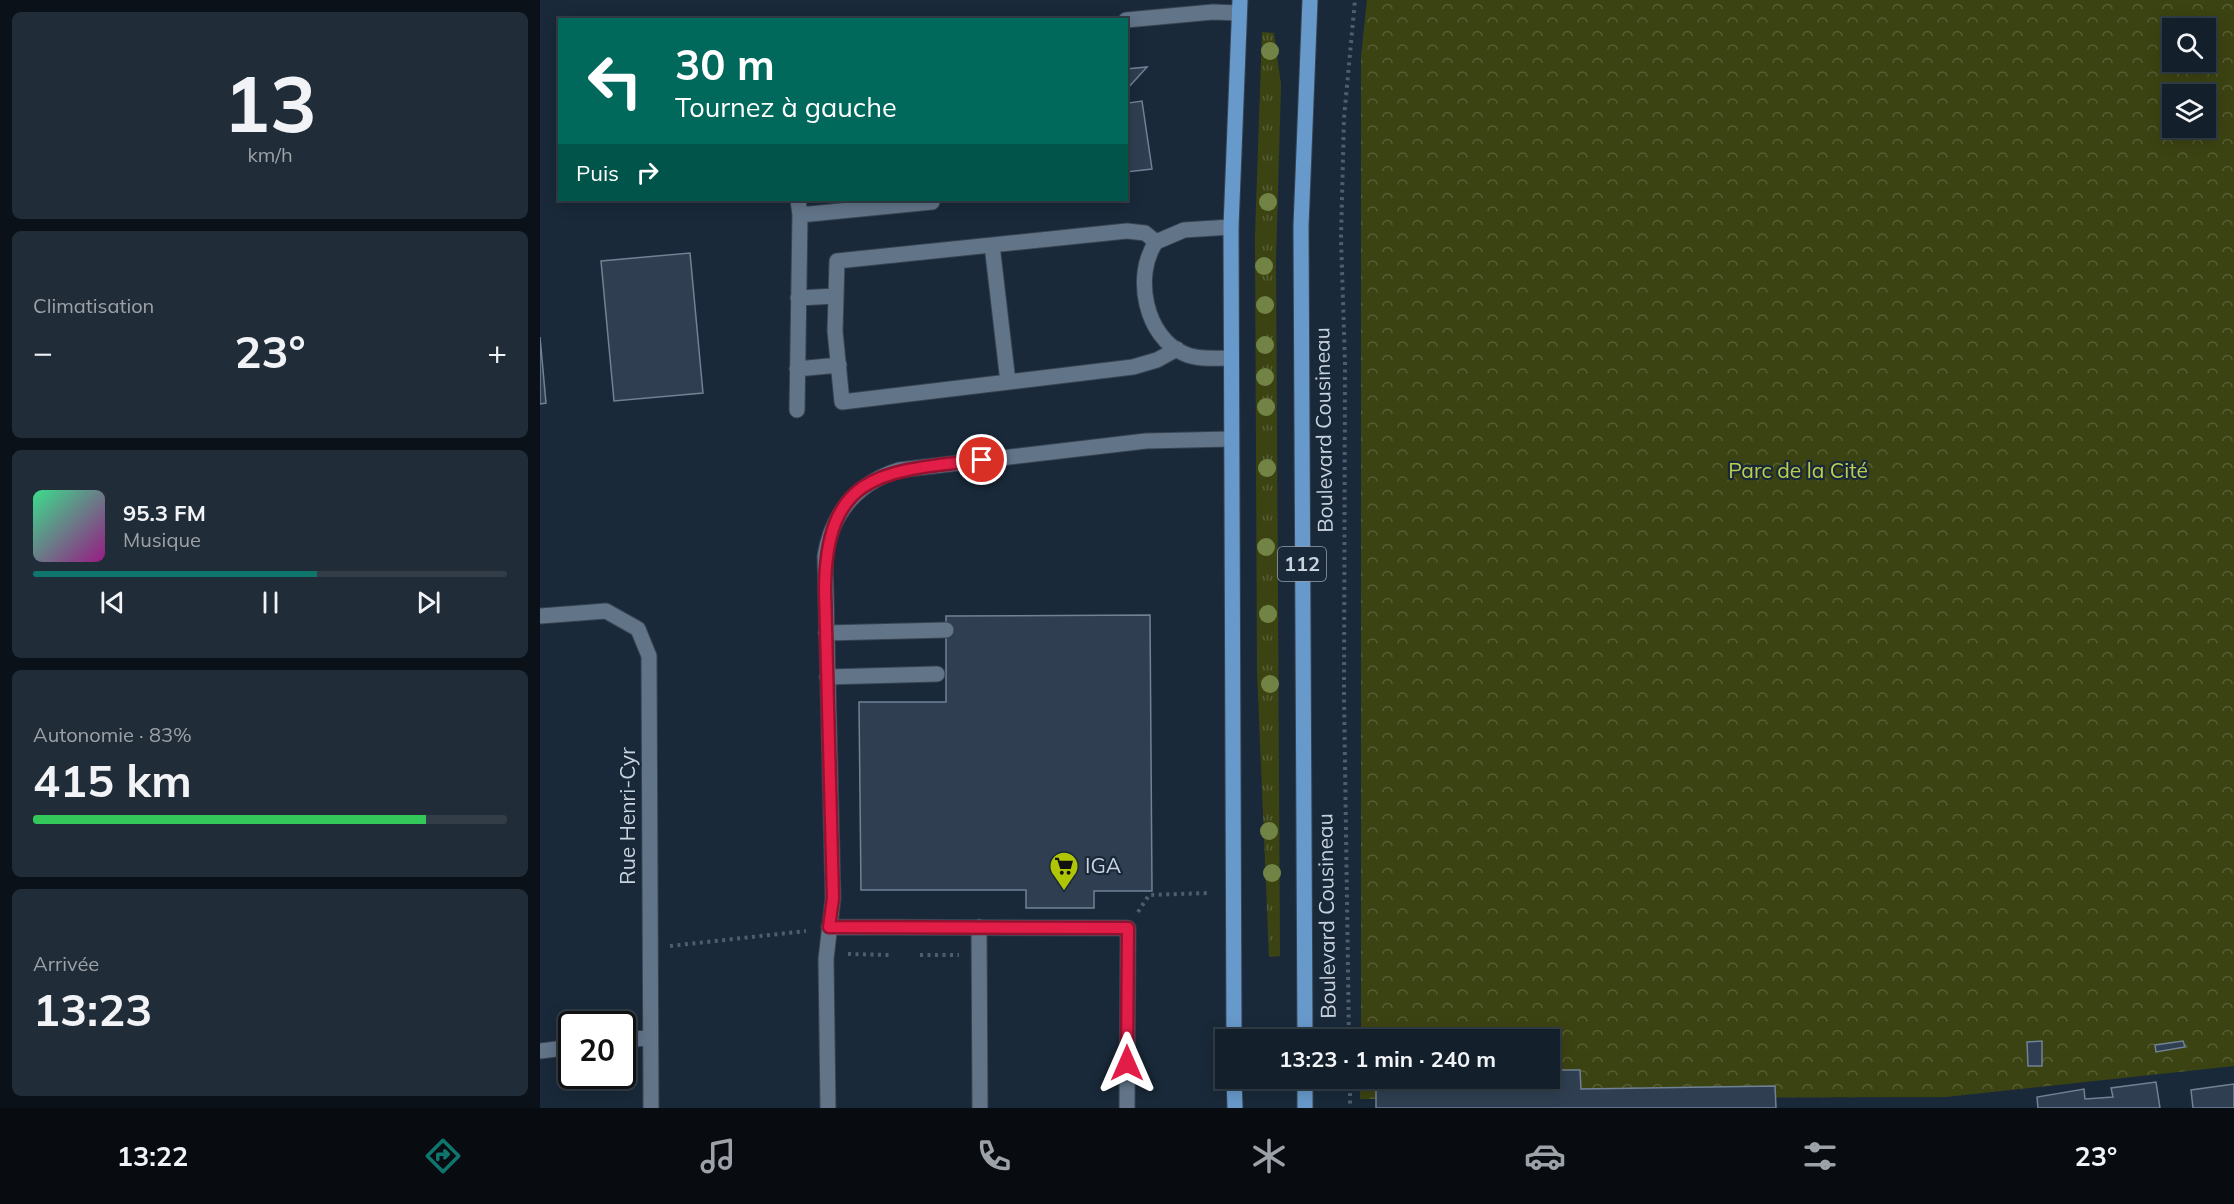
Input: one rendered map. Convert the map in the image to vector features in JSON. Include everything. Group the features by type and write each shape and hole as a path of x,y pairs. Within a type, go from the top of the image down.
{"main road":[{"name":"Boulevard Cousineau","path":"1305,1029 1301,248 1310,0"},
{"path":"1234,1029 1231,227 1239,6"},
{"path":"1234,1089 1235,1108"},
{"path":"1305,1089 1305,1108"}],"street":[{"path":"1128,20 1213,12 1239,6"},
{"path":"797,410 799,207 932,201"},
{"path":"1231,227 1184,230 1156,242 1145,265 1146,299 1158,328 1177,350 1194,357 1231,358"},
{"path":"1156,242 1145,232 1126,231 837,261 836,296 842,402 1133,367 1177,350"},
{"path":"992,245 1008,382"},
{"path":"798,298 836,296"},
{"path":"797,369 839,365"},
{"path":"828,1108 826,959 833,898 825,556 830,532 848,501 876,479 911,468 1146,441 1232,439"},
{"name":"Rue Henri-Cyr","path":"540,616 606,611 638,629 649,656 651,1108"},
{"path":"826,633 946,630"},
{"path":"827,677 937,674"},
{"path":"829,927 1128,928 1127,1108"},
{"path":"979,927 980,1108"},
{"path":"636,1039 650,1037"},
{"path":"540,1051 558,1049"}],"path":[{"name":"Boulevard Cousineau","path":"1350,1029 1344,694 1345,363 1341,238 1344,118 1355,0"},
{"path":"1149,895 1209,893"},
{"path":"669,946 807,931"},
{"path":"848,954 889,955"},
{"path":"920,954 963,955"},
{"path":"1350,1089 1350,1108"}],"green space":[{"name":"Parc de la Cité","path":"1367,0 2234,0 2234,1066 1946,1097 1360,1099 1360,1089 1560,1089 1560,1029 1361,1029 1361,56"},
{"path":"1262,32 1274,33 1281,85 1276,260 1280,956 1269,957 1257,671 1255,235"}],"building":[{"path":"1147,67 1128,88 1128,69"},
{"path":"1128,96 1129,103 1142,101 1152,169 1128,172"},
{"path":"690,253 703,393 614,401 601,261"},
{"path":"540,337 546,403 540,404"},
{"path":"1150,615 1152,891 1094,891 1094,908 1026,908 1026,890 861,890 859,702 946,702 946,616"},
{"path":"2042,1041 2042,1066 2028,1066 2027,1042"},
{"path":"2183,1041 2185,1047 2156,1052 2155,1045"},
{"path":"1560,1070 1580,1070 1581,1089 1775,1086 1776,1108 1376,1108 1376,1089 1560,1089"},
{"path":"2156,1082 2160,1108 2038,1108 2037,1097 2084,1089 2085,1099 2113,1097 2111,1088"},
{"path":"2234,1084 2234,1108 2193,1108 2191,1090"}],"place":[{"name":"IGA","path":"1064,892"}],"route":[{"path":"982,460 899,470 876,479 848,501 830,532 825,556 833,898 829,927 1128,928 1127,1063"}]}
